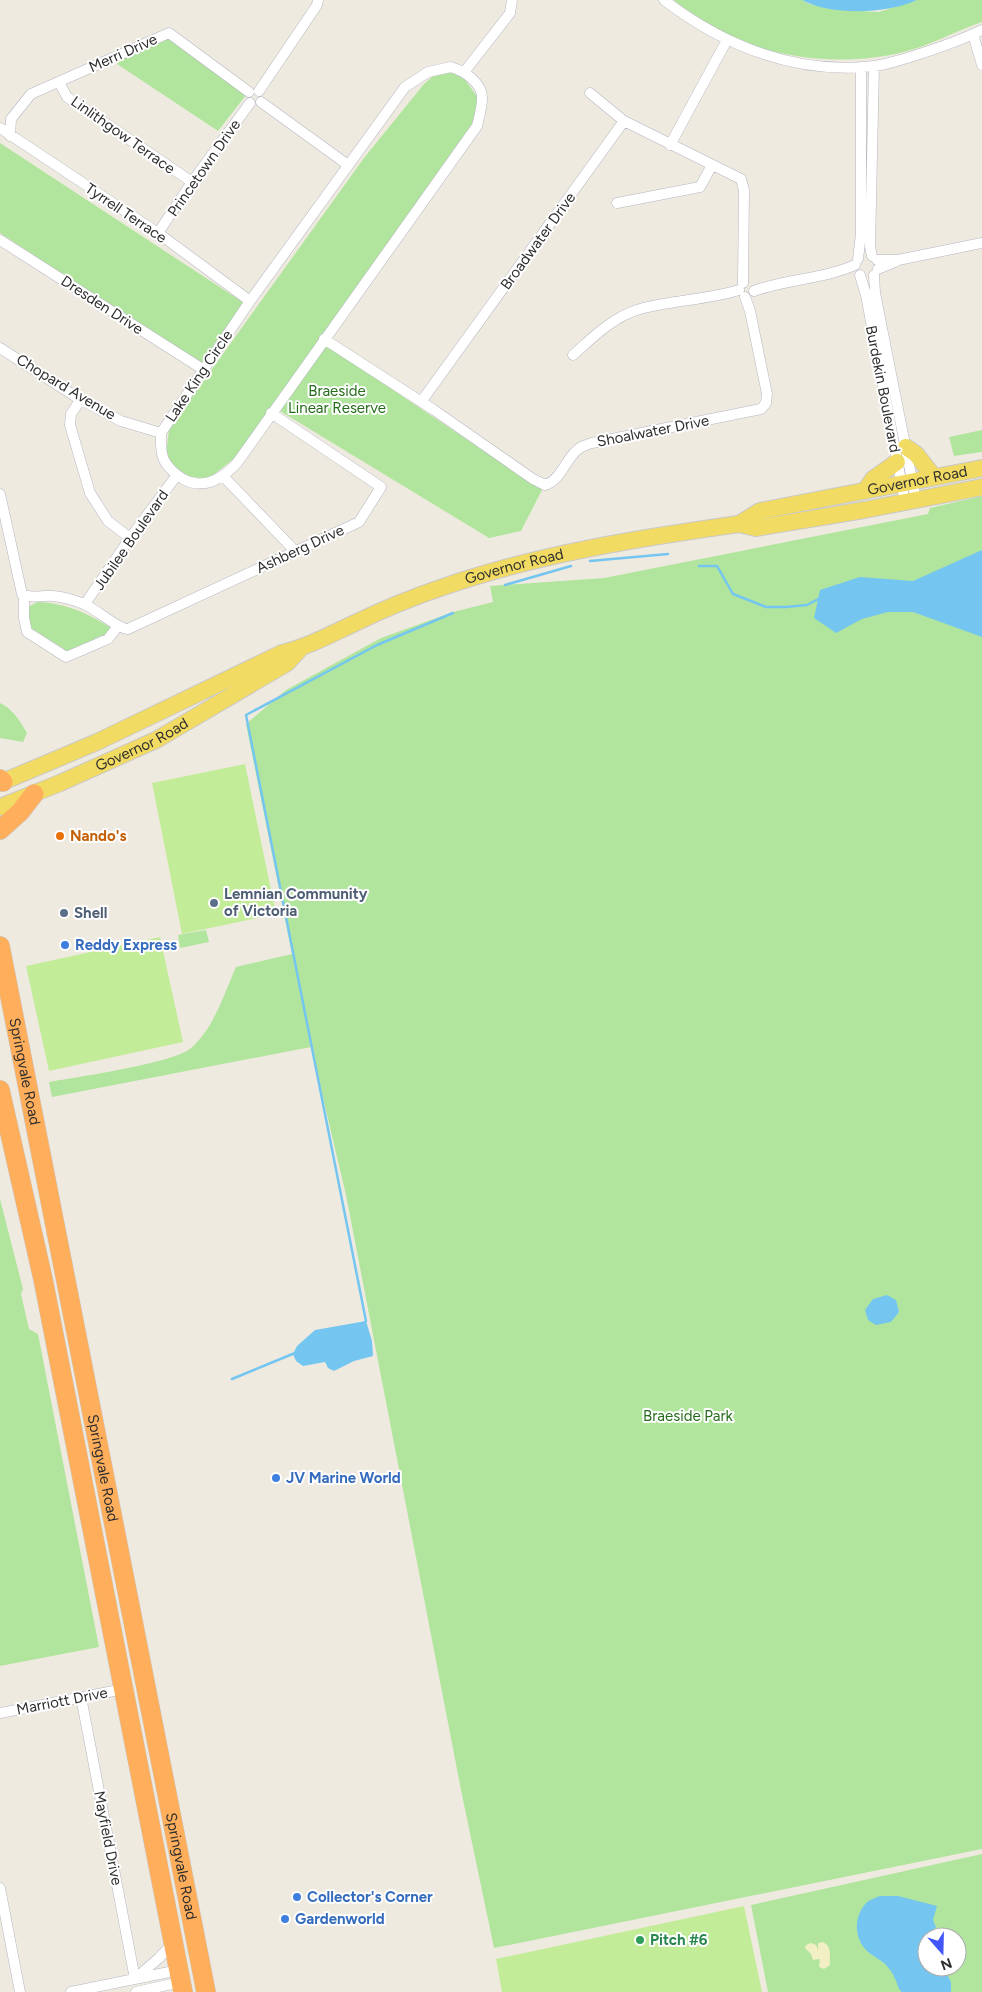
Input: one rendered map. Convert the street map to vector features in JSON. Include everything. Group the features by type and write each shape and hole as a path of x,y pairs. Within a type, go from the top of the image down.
{"highway":[{"path":"0,830 20,812 34,794"},
{"name":"Springvale Road","path":"0,946 203,1978"},
{"name":"Springvale Road","path":"0,1090 43,1279 181,1981"},
{"path":"181,1981 203,1978"}],"main road":[{"path":"906,447 916,454 934,477"},
{"path":"865,491 873,478 897,462"},
{"name":"Governor Road","path":"739,524 760,511 982,468"},
{"name":"Governor Road","path":"1,781 97,742 282,653 300,649 392,606 495,571 628,541 739,524 756,528 982,487"},
{"name":"Governor Road","path":"0,807 114,760 176,729 286,663 300,649"}],"street":[{"name":"Princetown Drive","path":"158,234 192,182 255,97 317,5 318,0"},
{"path":"177,475 192,484 209,483 223,476 236,463 477,126 483,97 474,81 465,71 510,14 512,0"},
{"path":"664,0 727,40 749,50 793,62 819,66 874,66 934,50 977,32 982,65"},
{"name":"Merri Drive","path":"10,136 11,119 31,94 169,33 348,165"},
{"path":"670,145 727,40"},
{"name":"Lake King Circle","path":"177,475 164,460 161,447 161,433 250,301 405,87 428,72 451,66 465,71"},
{"name":"Burdekin Boulevard","path":"874,66 870,247 875,265 875,292 906,447 907,482 911,501"},
{"name":"Burdekin Boulevard","path":"861,67 861,234 858,268 866,295 897,462 907,482"},
{"name":"Linlithgow Terrace","path":"59,82 67,97 192,182"},
{"path":"590,93 624,122 741,180 744,190 744,272 747,290"},
{"name":"Broadwater Drive","path":"421,402 624,122"},
{"name":"Tyrrell Terrace","path":"0,128 158,234 250,301"},
{"path":"617,203 700,187 712,165"},
{"name":"Dresden Drive","path":"0,240 204,370"},
{"path":"858,268 867,278 875,265 982,244"},
{"path":"573,355 603,327 638,309 724,295 858,268 865,255 875,265"},
{"name":"Shoalwater Drive","path":"324,339 421,402 534,480 545,485 552,483 570,458 580,448 592,443 761,409 766,404 768,394 747,290"},
{"name":"Chopard Avenue","path":"0,348 81,399 122,421 161,433"},
{"path":"81,399 71,414 70,425 90,493 108,522 130,538"},
{"name":"Ashberg Drive","path":"118,626 125,630 131,628 359,522 382,487 271,413"},
{"name":"Jubilee Boulevard","path":"85,604 130,538 177,475"},
{"path":"223,476 296,551"},
{"path":"0,494 19,588 24,596 24,618 27,632 63,656 72,656 105,641 118,626 85,604 52,596 24,596"},
{"name":"Marriott Drive","path":"0,1713 124,1689"},
{"name":"Mayfield Drive","path":"81,1697 135,1979"},
{"path":"0,1888 20,1992"},
{"path":"135,1979 173,1943"},
{"path":"71,1992 135,1979 181,1981"},
{"path":"136,1992 155,1990 181,1981"}],"green space":[{"path":"674,0 802,0 809,4 843,10 879,12 917,0 982,0 982,22 924,46 904,52 844,59 813,58 782,53 752,45 724,34 698,19"},
{"path":"168,39 246,95 218,131 114,62"},
{"path":"452,72 465,80 479,99 473,127 236,457 208,479 184,476 166,456 169,429 364,158 424,84 433,76"},
{"path":"0,143 244,303 202,365 0,233"},
{"name":"Braeside Linear Reserve","path":"326,345 542,490 521,531 489,538 280,411"},
{"path":"982,430 982,452 954,456 949,437"},
{"name":"Braeside Park","path":"982,496 982,1849 494,1948 461,1790 346,1195 311,1047 52,1097 49,1082 124,1069 181,1054 191,1048 206,1031 218,1010 236,967 292,954 246,724 286,690 381,638 453,612 493,602 490,586 604,578 928,514 930,508"},
{"path":"37,602 57,604 76,610 111,628 105,638 103,635 67,654 64,649 36,631 34,633 32,631 27,608"},
{"path":"0,703 12,712 27,733 23,742 0,738"},
{"path":"245,764 276,914 182,934 152,783"},
{"path":"206,930 209,942 180,948 178,935"},
{"path":"160,937 183,1042 49,1071 26,966"},
{"path":"0,1199 23,1289 21,1294 29,1329 38,1334 99,1647 0,1666"},
{"path":"982,1854 982,1992 768,1992 751,1905"},
{"name":"Pitch #6","path":"744,1906 762,1992 502,1992 496,1959"}],"sand":[{"path":"823,1942 828,1946 830,1952 830,1965 824,1969 819,1967 820,1959 813,1960 811,1954 805,1948 806,1945 811,1943 816,1945 818,1950 818,1943"}],"water":[{"path":"802,0 917,0 891,8 843,11 828,9"},
{"path":"982,550 982,637 913,612 888,612 862,619 836,633 814,618 820,590 860,577 913,581"},
{"path":"887,1295 896,1300 899,1312 891,1322 876,1325 868,1320 865,1310 873,1299"},
{"path":"366,1321 372,1341 373,1356 354,1361 334,1371 328,1368 325,1362 303,1366 296,1361 293,1354 297,1346 315,1330"},
{"path":"880,1896 898,1896 937,1906 933,1920 936,1927 917,1927 917,1977 948,1977 951,1982 951,1992 902,1992 887,1966 868,1952 860,1941 857,1922 862,1909 870,1900"}],"waterway":[{"path":"590,561 668,554"},
{"path":"505,585 571,566"},
{"path":"699,566 717,566 733,594 766,607 807,605 822,597"},
{"path":"365,1322 246,715 377,645 453,613"},
{"path":"232,1379 295,1353"}],"place":[{"name":"Nando's","path":"60,836"},
{"name":"Lemnian Community of Victoria","path":"214,903"},
{"name":"Shell","path":"64,913"},
{"name":"Reddy Express","path":"65,945"},
{"name":"JV Marine World","path":"276,1478"},
{"name":"Collector's Corner","path":"297,1897"},
{"name":"Gardenworld","path":"285,1919"},
{"name":"Pitch #6","path":"640,1940"}]}
